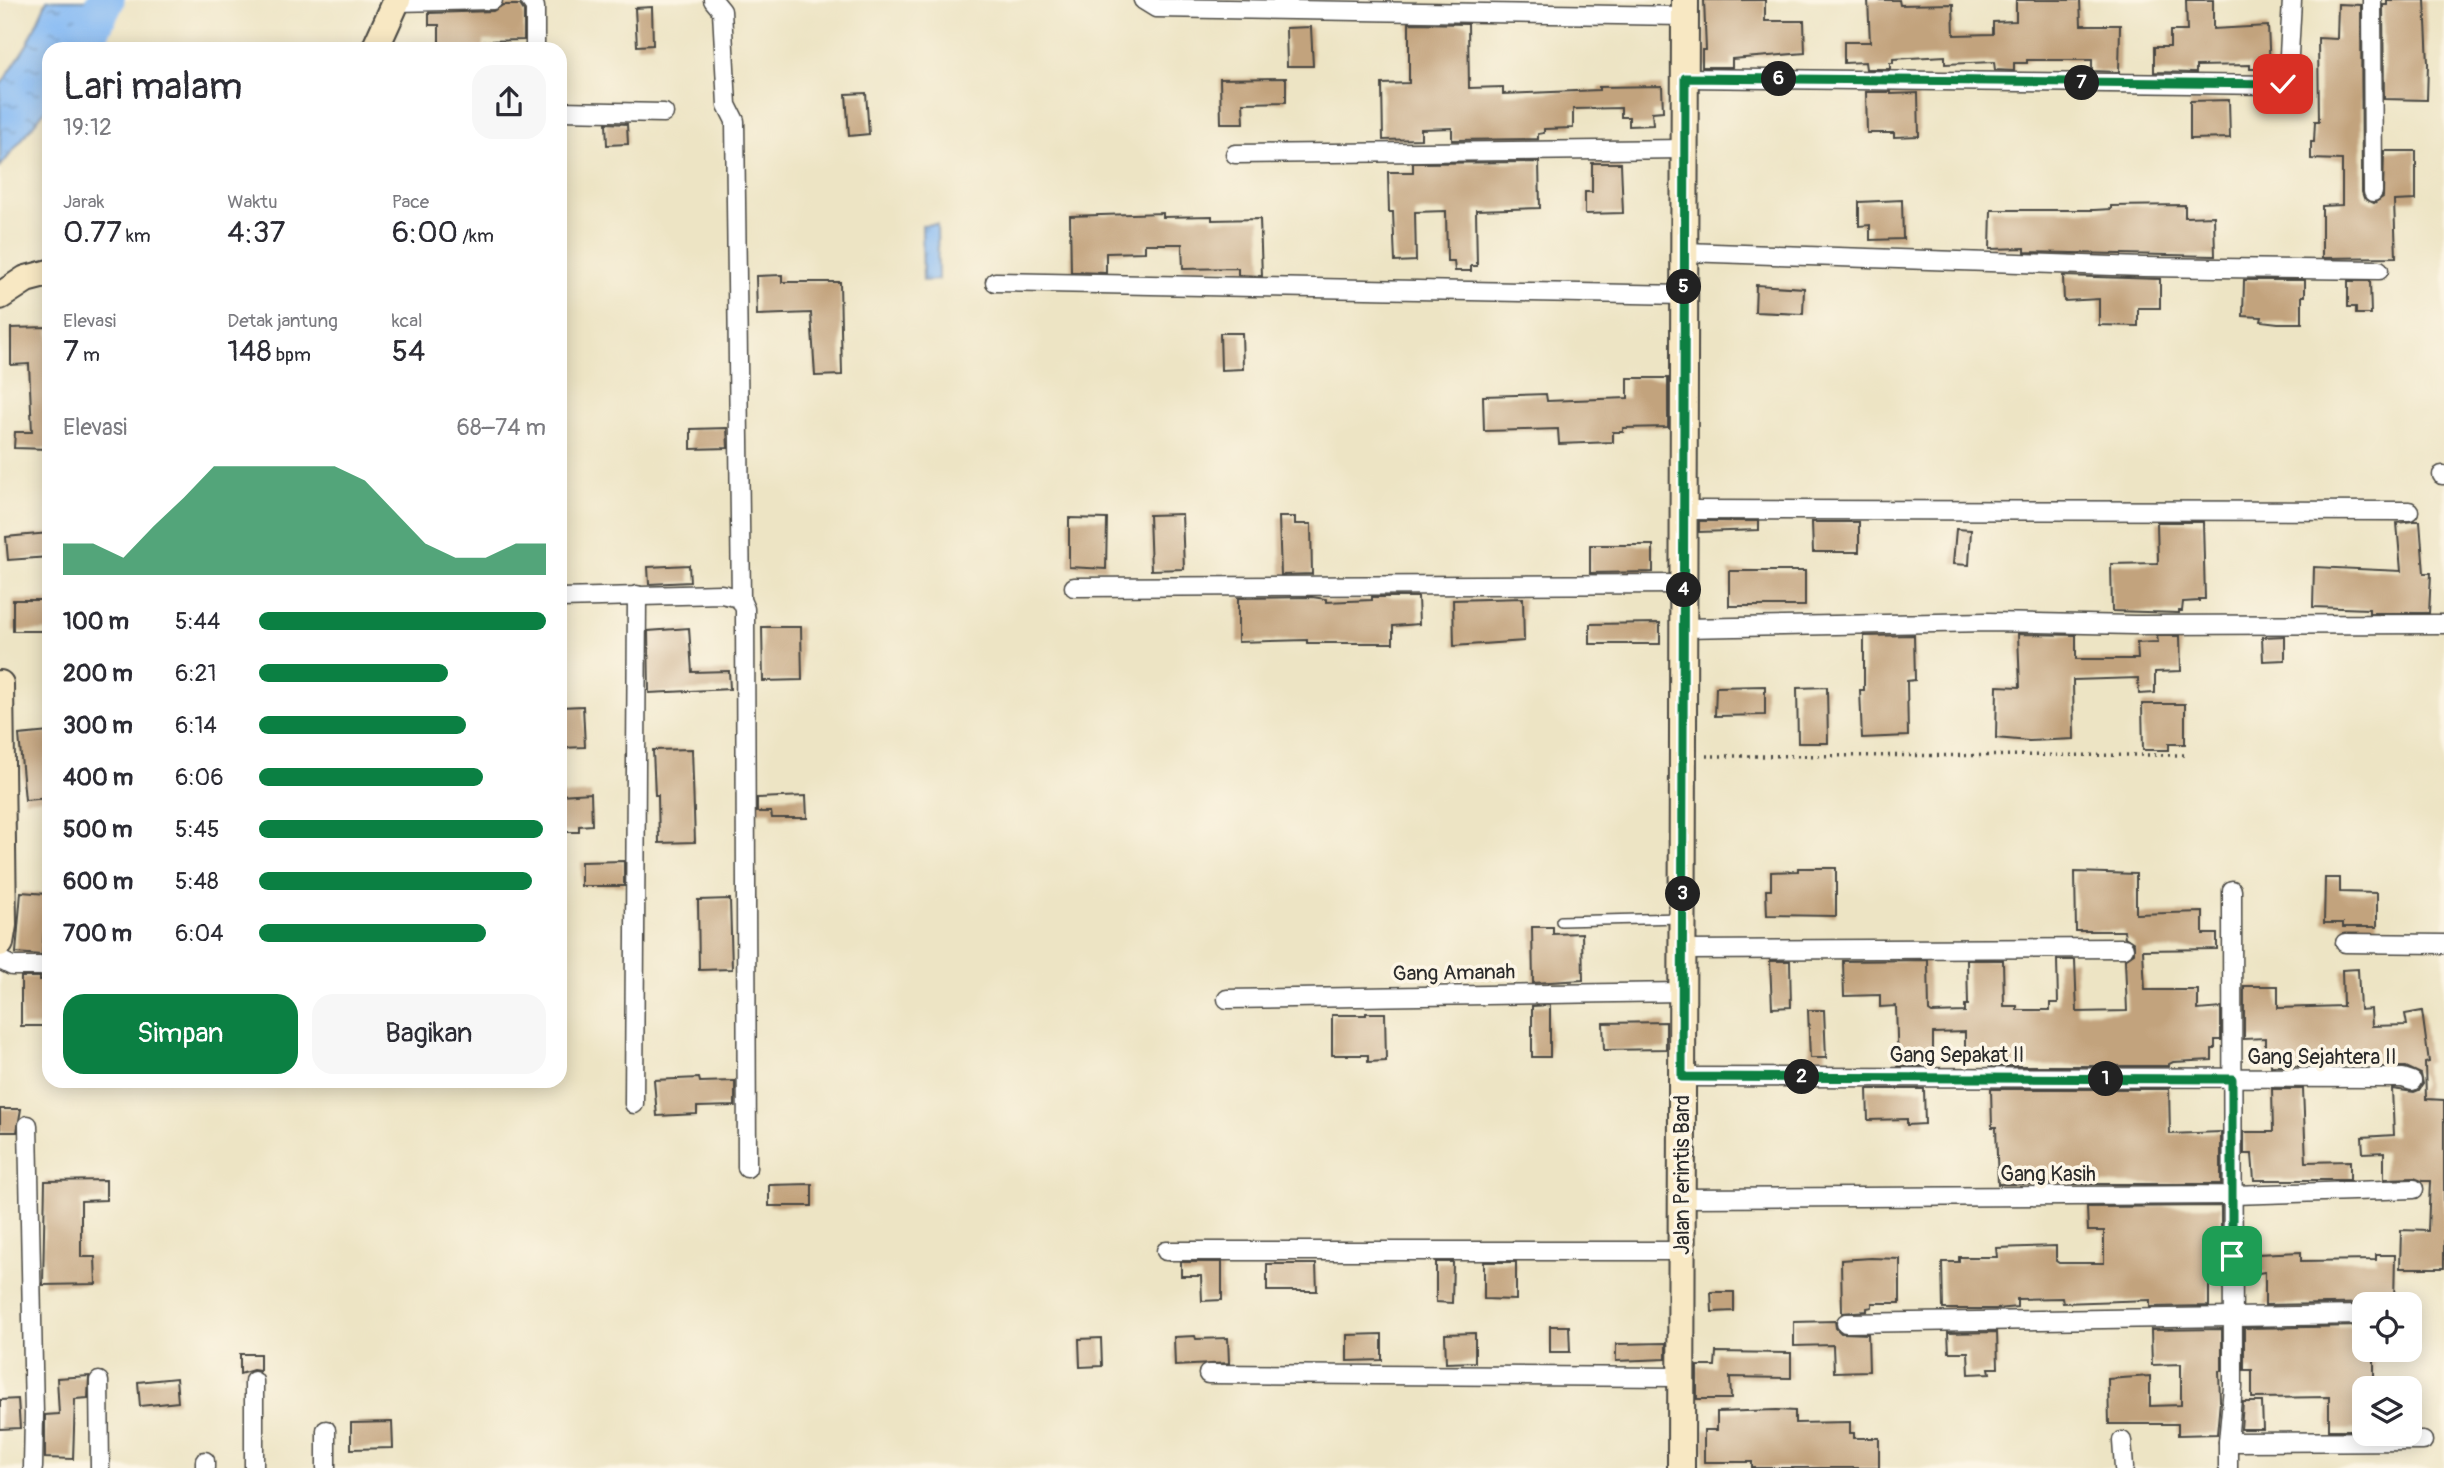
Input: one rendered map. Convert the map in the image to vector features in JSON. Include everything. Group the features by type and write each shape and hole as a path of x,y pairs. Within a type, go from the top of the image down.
{"street":[{"path":"378,42 396,1 493,0"},
{"path":"530,0 535,7 536,42"},
{"path":"713,0 722,11 727,105 735,121 741,600 745,609 747,1168"},
{"path":"1143,0 1156,8 1685,8"},
{"path":"1685,78 2276,85 2283,84 2288,73 2292,0"},
{"path":"2372,0 2373,192"},
{"name":"Jalan Perintis Bard","path":"1681,1468 1685,8"},
{"path":"567,111 664,114"},
{"path":"1235,154 1685,149"},
{"path":"1685,252 2143,267 2379,270"},
{"path":"0,296 26,279 42,275"},
{"path":"995,282 1684,295"},
{"path":"1684,510 2409,511"},
{"path":"1074,587 1684,584"},
{"path":"567,598 721,594 741,600"},
{"path":"634,1104 637,595"},
{"path":"1684,628 1987,622 2134,625 2444,624"},
{"path":"0,686 3,925 0,943"},
{"path":"2228,1468 2233,1387 2232,890"},
{"path":"2345,943 2444,944"},
{"path":"1683,950 2124,948"},
{"path":"0,960 12,966 42,966"},
{"name":"Gang Amanah","path":"1227,999 1682,992"},
{"name":"Gang Sepakat II","path":"1682,1077 2232,1079"},
{"name":"Gang Sejahtera II","path":"2232,1079 2412,1081"},
{"path":"28,1125 33,1468"},
{"name":"Gang Kasih","path":"1682,1198 2233,1195 2414,1189"},
{"path":"1166,1251 1682,1251"},
{"path":"1846,1323 2352,1315"},
{"path":"1208,1374 1682,1377"},
{"path":"99,1381 100,1468"},
{"path":"254,1381 254,1468"},
{"path":"326,1430 327,1468"},
{"path":"2122,1441 2124,1468"},
{"path":"2228,1442 2423,1441"}],"lane":[{"path":"1561,921 1683,918"}],"path":[{"path":"1683,756 2185,755"}],"water":[{"path":"47,0 101,0 85,42 42,42 42,114 0,167 0,86 28,43"},
{"path":"937,224 938,280 923,281 922,225"}],"building":[{"path":"1704,0 1765,0 1765,21 1804,21 1805,53 1732,59 1732,67 1702,67 1702,50 1706,50"},
{"path":"1868,0 1899,0 1900,5 1953,4 1954,35 1993,34 1993,22 2016,21 2016,0 2080,0 2081,25 2120,25 2119,72 2092,71 2092,60 2027,60 2027,63 2014,63 2014,71 1995,70 1994,62 1945,64 1945,56 1893,59 1890,69 1866,69 1865,62 1844,63 1844,42 1870,42"},
{"path":"2186,0 2213,0 2213,29 2268,26 2270,69 2250,69 2250,65 2196,66 2196,73 2154,72 2154,47 2170,47 2170,31 2187,31"},
{"path":"2387,0 2425,0 2427,100 2384,99 2383,5 2387,5"},
{"path":"2338,4 2361,5 2364,198 2374,203 2383,197 2384,151 2416,151 2416,200 2394,201 2396,257 2322,258 2322,206 2342,205 2342,160 2311,159 2311,142 2314,142 2315,121 2319,121 2318,38 2337,39"},
{"path":"503,5 520,5 524,11 524,40 439,42 439,25 429,25 429,13 493,11"},
{"path":"652,7 653,45 637,46 635,8"},
{"path":"1409,23 1468,24 1469,88 1503,87 1503,94 1599,90 1599,87 1662,86 1663,111 1652,112 1653,125 1629,126 1629,117 1621,117 1621,108 1573,109 1573,128 1544,129 1544,133 1538,134 1538,139 1452,140 1452,128 1421,129 1421,139 1383,140 1382,84 1409,83"},
{"path":"1311,27 1313,66 1287,66 1286,28"},
{"path":"1286,78 1286,102 1243,103 1244,123 1221,123 1220,79"},
{"path":"1866,92 1918,93 1919,136 1894,137 1894,133 1867,133"},
{"path":"866,93 869,134 849,136 846,94"},
{"path":"2229,100 2230,138 2190,139 2190,101"},
{"path":"606,123 627,124 628,144 607,145"},
{"path":"1539,162 1540,208 1476,210 1477,266 1471,266 1471,271 1455,271 1454,261 1447,261 1446,211 1415,212 1416,261 1395,262 1393,212 1389,212 1388,172 1413,172 1413,163"},
{"path":"1592,163 1621,163 1623,213 1585,214 1585,192 1592,192"},
{"path":"1902,200 1903,239 1870,240 1870,225 1859,226 1859,202"},
{"path":"2185,205 2185,217 2214,216 2215,256 1990,249 1991,210 2094,210 2111,209 2111,206"},
{"path":"1163,213 1163,217 1260,219 1262,276 1238,275 1238,268 1183,269 1182,244 1145,244 1145,252 1106,253 1106,273 1071,272 1070,216"},
{"path":"782,275 782,282 840,282 842,375 815,376 811,313 757,315 756,276"},
{"path":"2063,276 2160,279 2160,308 2138,308 2138,326 2099,325 2099,299 2064,301"},
{"path":"2244,280 2305,280 2302,323 2261,321 2262,317 2243,316"},
{"path":"2348,281 2370,281 2371,314 2356,314 2356,307 2348,307"},
{"path":"1756,285 1804,288 1803,314 1755,312"},
{"path":"42,327 42,449 14,448 15,432 32,432 29,364 11,365 11,328"},
{"path":"1220,333 1242,333 1243,369 1221,370"},
{"path":"1628,378 1668,378 1668,427 1623,428 1623,432 1613,432 1613,442 1559,444 1558,429 1484,431 1483,396 1546,394 1547,401 1628,398"},
{"path":"727,428 728,448 691,449 691,429"},
{"path":"1182,514 1184,569 1151,570 1149,515"},
{"path":"1279,517 1295,517 1295,524 1311,524 1312,574 1281,575"},
{"path":"1069,518 1107,519 1106,569 1069,567"},
{"path":"1699,521 1759,521 1759,530 1699,532"},
{"path":"2420,521 2424,573 2431,573 2429,613 2369,613 2369,609 2313,607 2314,567 2401,571 2397,523"},
{"path":"1812,522 1859,522 1859,552 1813,552"},
{"path":"2157,522 2203,522 2205,599 2183,602 2182,611 2179,613 2112,611 2111,564 2158,563"},
{"path":"1956,529 1971,530 1969,565 1953,564"},
{"path":"42,534 42,558 8,560 6,537"},
{"path":"1590,545 1653,545 1653,572 1590,573"},
{"path":"689,565 690,582 649,584 648,567"},
{"path":"1729,571 1805,571 1805,606 1729,606"},
{"path":"1372,597 1418,597 1419,624 1393,626 1393,643 1307,643 1307,640 1238,642 1238,598 1326,599 1326,602 1372,600"},
{"path":"1523,598 1524,641 1454,646 1453,600"},
{"path":"13,600 42,600 42,631 13,631"},
{"path":"1660,623 1660,644 1590,644 1590,624"},
{"path":"762,627 801,627 802,680 763,681"},
{"path":"689,628 692,672 729,671 730,689 649,693 648,631"},
{"path":"2018,634 2076,635 2076,659 2138,659 2137,643 2158,642 2157,636 2180,636 2181,671 2155,672 2155,693 2139,694 2138,678 2073,680 2074,739 2029,741 1996,738 1997,686 2020,687"},
{"path":"1914,635 1915,680 1907,681 1908,736 1862,738 1860,690 1864,690 1864,636"},
{"path":"2285,636 2285,660 2263,661 2262,637"},
{"path":"1765,686 1765,715 1715,716 1716,687"},
{"path":"1827,687 1828,743 1798,743 1797,688"},
{"path":"2142,704 2185,704 2185,744 2169,744 2169,750 2143,750"},
{"path":"583,706 585,747 567,748 567,707"},
{"path":"42,733 42,799 25,800 19,735"},
{"path":"692,749 695,842 659,843 653,750"},
{"path":"591,793 592,825 579,826 579,832 567,832 567,795"},
{"path":"806,796 807,818 772,818 771,812 757,812 757,798"},
{"path":"624,861 624,886 581,886 581,862"},
{"path":"1798,868 1836,868 1836,916 1767,915 1766,890 1771,890 1771,872 1798,871"},
{"path":"2075,872 2136,874 2136,914 2203,912 2203,934 2217,934 2217,949 2143,950 2145,990 2198,990 2198,1010 2221,1008 2221,1040 2215,1040 2212,1060 2173,1062 2169,1066 1990,1066 1989,1056 1965,1056 1965,1032 1933,1033 1933,1056 1922,1057 1923,1066 1898,1066 1896,1006 1880,1007 1880,995 1844,996 1843,961 1928,960 1929,1011 1932,1013 1965,1012 1965,1005 1968,1005 1967,960 2003,960 2004,1006 2017,1006 2017,1010 2050,1010 2050,1003 2058,1003 2057,960 2075,960 2077,1012 2127,1011 2125,959 2134,953 2134,943 2125,937 2124,931 2076,931"},
{"path":"2325,878 2340,878 2340,892 2377,893 2377,927 2343,927 2343,923 2324,923"},
{"path":"21,892 42,894 42,955 16,953"},
{"path":"730,899 732,969 699,970 698,900"},
{"path":"1532,927 1553,927 1553,934 1582,933 1583,980 1533,983"},
{"path":"1770,961 1790,961 1791,1007 1772,1008"},
{"path":"2358,969 2360,1010 2371,1009 2372,1026 2407,1025 2405,1014 2422,1011 2429,1062 2425,1063 2426,1099 2444,1100 2444,1268 2400,1268 2401,1230 2428,1231 2430,1181 2414,1178 2384,1179 2384,1152 2363,1153 2362,1137 2394,1135 2392,1089 2414,1092 2419,1090 2423,1084 2421,1074 2406,1067 2376,1067 2376,1062 2301,1061 2302,1066 2271,1066 2271,1060 2265,1060 2265,1038 2244,1039 2244,986 2278,986 2278,1008 2343,1006 2342,970"},
{"path":"21,977 40,977 42,1026 21,1026"},
{"path":"1550,1005 1550,1057 1532,1057 1532,1006"},
{"path":"1808,1010 1824,1010 1826,1058 1810,1058"},
{"path":"1385,1013 1386,1061 1368,1062 1368,1055 1332,1055 1332,1015"},
{"path":"1666,1022 1666,1049 1604,1050 1603,1023"},
{"path":"699,1078 700,1082 735,1081 735,1106 697,1107 697,1114 657,1116 654,1080"},
{"path":"1867,1089 1924,1089 1925,1124 1907,1125 1907,1119 1868,1120"},
{"path":"1991,1089 2169,1089 2170,1134 2221,1132 2221,1184 1998,1184 1996,1127 1992,1127"},
{"path":"2272,1089 2303,1089 2306,1162 2350,1161 2350,1180 2254,1180 2252,1154 2244,1154 2244,1132 2273,1132"},
{"path":"0,1109 21,1109 17,1132 0,1132"},
{"path":"106,1180 106,1200 81,1201 81,1257 95,1257 96,1284 43,1285 45,1181"},
{"path":"812,1184 812,1206 769,1206 769,1185"},
{"path":"2221,1206 2221,1259 2209,1259 2209,1306 2150,1307 2150,1300 2063,1303 2062,1298 2017,1299 2017,1307 1996,1309 1943,1309 1942,1262 1959,1262 1959,1257 1997,1257 1996,1248 2056,1246 2056,1261 2059,1263 2104,1263 2104,1231 2088,1231 2087,1207"},
{"path":"2301,1252 2301,1261 2376,1260 2376,1255 2395,1255 2394,1292 2352,1292 2352,1304 2265,1305 2265,1272 2258,1273 2257,1254"},
{"path":"1900,1259 1900,1303 1872,1303 1872,1307 1867,1308 1867,1311 1842,1313 1841,1260"},
{"path":"1181,1262 1222,1262 1222,1300 1202,1301 1201,1276 1181,1276"},
{"path":"1436,1262 1453,1262 1452,1303 1436,1302"},
{"path":"1484,1262 1516,1262 1516,1300 1484,1299"},
{"path":"1267,1264 1316,1264 1317,1291 1267,1291"},
{"path":"1711,1292 1734,1292 1734,1311 1712,1312"},
{"path":"1835,1321 1836,1328 1841,1333 1868,1334 1869,1371 1834,1372 1833,1345 1794,1346 1794,1322"},
{"path":"1550,1326 1569,1326 1570,1352 1550,1352"},
{"path":"2352,1326 2352,1362 2374,1362 2374,1376 2352,1376 2352,1430 2329,1430 2329,1397 2252,1398 2252,1370 2244,1370 2244,1328"},
{"path":"2222,1329 2217,1434 2178,1435 2178,1424 2109,1424 2108,1379 2150,1376 2150,1406 2181,1405 2181,1364 2152,1365 2151,1330"},
{"path":"1997,1332 1998,1368 1989,1368 1990,1373 1969,1374 1968,1352 1949,1352 1948,1333"},
{"path":"1475,1333 1475,1362 1446,1363 1445,1334"},
{"path":"1382,1334 1382,1360 1347,1361 1347,1335"},
{"path":"1195,1336 1196,1339 1228,1338 1229,1363 1175,1366 1174,1337"},
{"path":"1101,1338 1102,1366 1080,1367 1079,1339"},
{"path":"1666,1343 1666,1359 1616,1361 1616,1344"},
{"path":"1716,1352 1791,1353 1791,1378 1730,1377 1731,1399 1697,1399 1697,1366 1715,1366"},
{"path":"240,1354 260,1354 260,1371 240,1374"},
{"path":"89,1376 88,1398 75,1399 73,1459 45,1458 45,1415 59,1414 57,1378"},
{"path":"176,1378 178,1402 140,1406 138,1382"},
{"path":"18,1399 20,1428 0,1429 0,1400"},
{"path":"2243,1402 2262,1402 2263,1429 2241,1429"},
{"path":"1795,1411 1795,1423 1850,1422 1850,1433 1854,1433 1854,1438 1879,1438 1879,1468 1752,1468 1752,1462 1704,1462 1704,1430 1717,1430 1717,1412"},
{"path":"392,1422 393,1448 351,1449 351,1423"}],"waterway":[{"path":"85,42 106,0"}],"route":[{"path":"2232,1256 2232,1079 1682,1077 1685,78 2283,84"}]}
